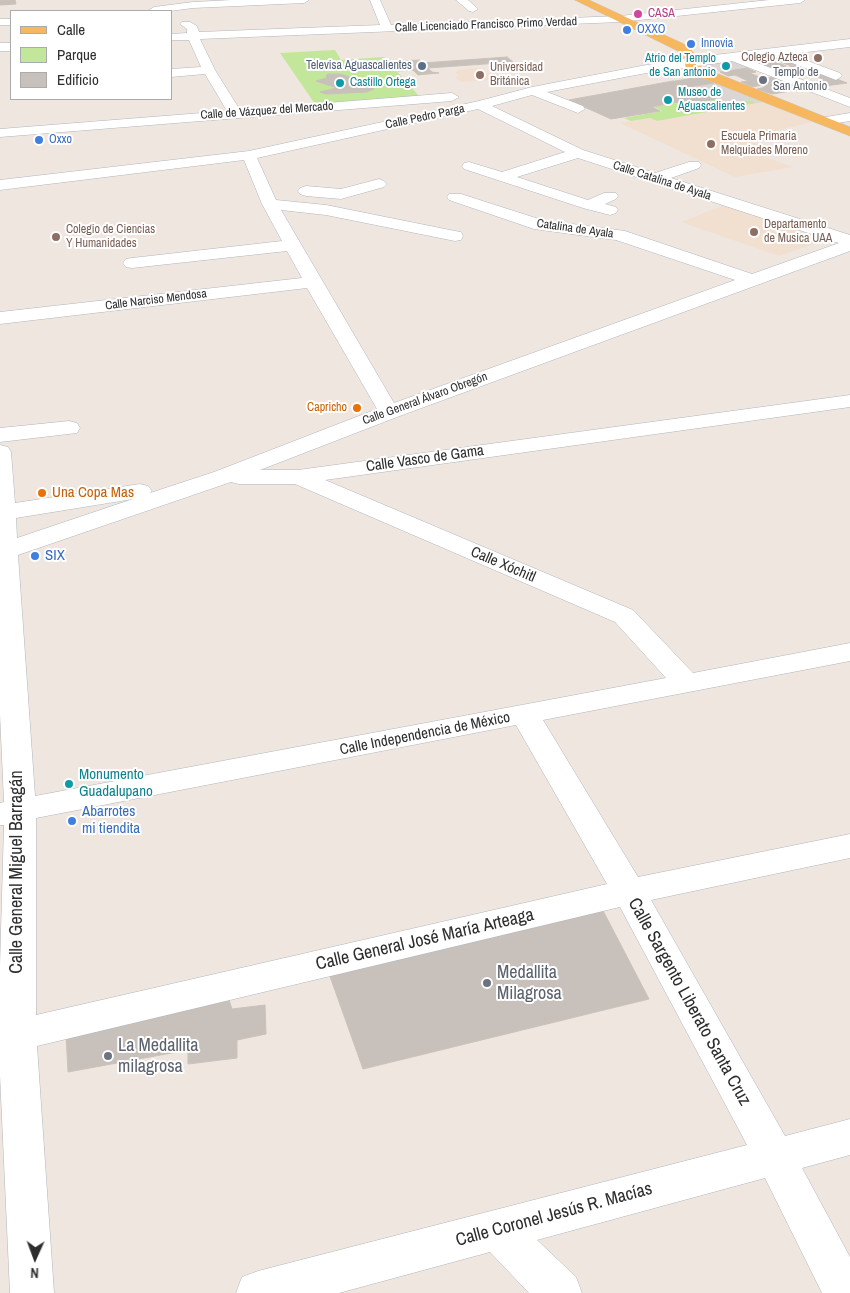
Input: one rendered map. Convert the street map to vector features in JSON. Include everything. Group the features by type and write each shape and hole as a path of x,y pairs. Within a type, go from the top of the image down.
{"main road":[{"path":"580,0 684,49 690,56 690,67 704,74 850,132"}],"street":[{"path":"141,3 155,10 193,5 304,0"},
{"path":"375,0 387,29"},
{"path":"461,0 473,9"},
{"name":"Calle Licenciado Francisco Primo Verdad","path":"172,37 620,20 800,0"},
{"path":"172,18 193,28 193,36 209,70 235,113"},
{"name":"Calle Pedro Parga","path":"0,185 249,155 480,105 636,67 850,43"},
{"path":"768,98 819,90 839,81 775,52"},
{"path":"733,57 850,103"},
{"path":"172,73 209,70"},
{"path":"534,91 578,109"},
{"name":"Calle de Vázquez del Mercado","path":"0,133 235,113 534,91"},
{"path":"796,94 850,116"},
{"path":"410,100 456,110"},
{"name":"Calle Catalina de Ayala","path":"480,105 578,153 850,243"},
{"path":"825,121 850,116"},
{"path":"504,176 578,153"},
{"path":"249,155 267,199 312,282 389,412"},
{"path":"656,178 694,165"},
{"path":"469,166 589,205 610,203"},
{"path":"267,199 296,190 341,194 379,184"},
{"name":"Catalina de Ayala","path":"455,197 540,225 590,233 619,235 752,280"},
{"path":"267,199 455,236"},
{"name":"Calle General Álvaro Obregón","path":"3,552 222,478 389,412 850,243"},
{"path":"132,263 293,245"},
{"name":"Calle Narciso Mendosa","path":"0,318 312,282"},
{"name":"Calle Vasco de Gama","path":"2,513 222,478 298,477 850,401"},
{"path":"0,435 69,428"},
{"name":"Calle General Miguel Barragán","path":"1,464 10,812 8,1037 32,1293"},
{"name":"Calle Xóchitl","path":"298,477 624,616 687,684"},
{"name":"Calle Independencia de México","path":"10,812 850,652"},
{"name":"Calle Sargento Liberato Santa Cruz","path":"525,715 629,892 775,1157 845,1293"},
{"name":"Calle General José María Arteaga","path":"8,1037 629,892 850,846"},
{"name":"Calle Coronel Jesús R. Macías","path":"258,1293 850,1137"},
{"path":"497,1230 560,1293"}],"shaded area":[{"name":"Atrio del Templo de San antonio","path":"736,60 753,67 716,72 700,65"},
{"name":"Universidad Británica","path":"479,68 486,74 501,74 504,77 498,77 500,79 461,82 455,77 459,76 455,72 458,72 456,70"},
{"path":"714,83 763,102 757,103 749,100 729,104 699,92 703,91 692,87"},
{"name":"Escuela Primaria Melquiades Moreno","path":"763,102 813,122 744,138 771,150 754,153 793,167 735,177 620,123 650,118 657,121"},
{"name":"Departamento de Musica UAA","path":"727,204 823,241 779,256 681,222"}],"green space":[{"path":"335,50 341,60 384,57 419,96 315,104 280,53"},
{"path":"718,99 729,104 749,100 757,103 657,121 650,118 631,121 624,118 662,111 654,107 688,101 694,104"}],"building":[{"path":"0,0 15,0 16,4 0,5"},
{"path":"776,55 798,64 788,65 774,59 750,63 742,59"},
{"name":"Televisa Aguascalientes","path":"507,57 513,62 428,68 432,72 439,73 418,75 413,70 398,71 393,65 401,64 399,61 420,60 423,63"},
{"path":"774,61 786,66 767,69 755,64"},
{"path":"801,65 847,83 818,87 807,83 825,80 789,66"},
{"name":"Templo de San Antonio","path":"747,68 756,72 750,73 764,79 773,77 784,81 776,83 781,85 790,84 804,89 772,94 757,89 766,87 762,85 752,87 741,82 748,81 735,75 728,76 720,72"},
{"path":"328,74 340,74 365,81 378,82 379,85 371,86 374,89 367,92 326,94 320,92 337,88 316,81 327,78"},
{"path":"700,77 714,83 690,87 675,81"},
{"name":"Museo de Aguascalientes","path":"673,81 704,91 699,92 716,99 695,103 689,100 652,107 660,111 611,119 569,100","holes":["668,92 678,96 657,100 647,96","622,98 640,106 617,110 599,102"]},
{"path":"668,92 678,96 657,100 647,96"},
{"path":"622,98 640,106 617,110 599,102"},
{"name":"Medallita Milagrosa","path":"598,901 649,999 363,1069 327,968"},
{"path":"227,994 232,1009 265,1005 266,1034 237,1040 237,1058 188,1064 188,1050 68,1072 66,1034"}],"place":[{"name":"CASA","path":"638,14"},
{"name":"OXXO","path":"627,30"},
{"name":"Innovia","path":"691,44"},
{"name":"Colegio Azteca","path":"818,58"},
{"name":"Televisa Aguascalientes","path":"422,66"},
{"name":"Atrio del Templo de San antonio","path":"726,66"},
{"name":"Universidad Británica","path":"480,75"},
{"name":"Templo de San Antonio","path":"763,80"},
{"name":"Castillo Ortega","path":"340,83"},
{"name":"Museo de Aguascalientes","path":"668,100"},
{"name":"Oxxo","path":"39,140"},
{"name":"Escuela Primaria Melquiades Moreno","path":"711,144"},
{"name":"Departamento de Musica UAA","path":"754,232"},
{"name":"Colegio de Ciencias Y Humanidades","path":"56,237"},
{"name":"Capricho","path":"357,408"},
{"name":"Una Copa Mas","path":"42,493"},
{"name":"SIX","path":"35,556"},
{"name":"Monumento Guadalupano","path":"69,784"},
{"name":"Abarrotes mi tiendita","path":"72,821"},
{"name":"Medallita Milagrosa","path":"487,983"},
{"name":"La Medallita milagrosa","path":"108,1056"}]}
